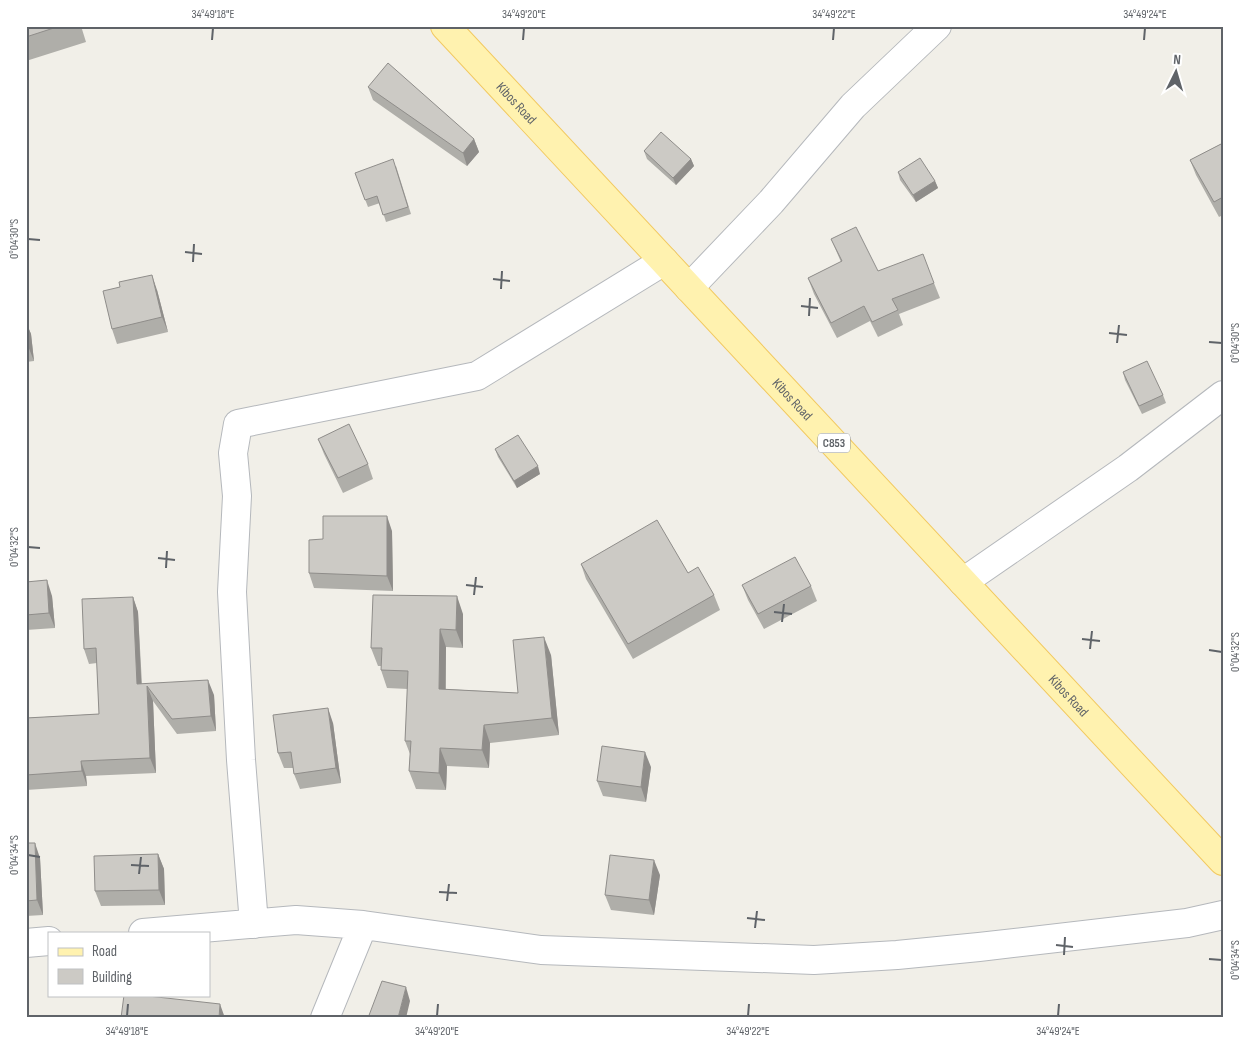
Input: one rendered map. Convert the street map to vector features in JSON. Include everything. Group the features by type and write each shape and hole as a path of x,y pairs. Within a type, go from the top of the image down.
{"main road":[{"name":"Kibos Road","path":"445,26 1223,861"}],"street":[{"path":"689,288 772,202 852,106 937,26"},
{"path":"254,924 241,760 232,592 237,496 233,453 238,424 477,376 664,261"},
{"path":"963,582 1128,468 1223,395"},
{"path":"155,932 296,920 363,925 541,950 814,960 897,955 979,947 1187,923 1223,916"},
{"path":"325,1018 363,925"},
{"path":"26,943 48,941"}],"building":[{"path":"26,26 60,26 26,37"},
{"path":"388,63 474,139 463,153 368,87"},
{"path":"661,132 691,159 673,178 644,151"},
{"path":"1223,143 1223,197 1214,202 1190,160"},
{"path":"920,158 935,181 913,195 898,172"},
{"path":"393,159 408,207 383,215 377,196 365,200 355,173"},
{"path":"856,227 878,271 923,254 934,283 892,299 898,310 872,322 864,306 831,323 808,278 842,261 831,239"},
{"path":"152,275 162,317 112,329 103,291 120,287 119,282"},
{"path":"26,329 28,346 26,346"},
{"path":"1147,361 1163,395 1139,406 1123,372"},
{"path":"349,424 368,464 338,478 318,439"},
{"path":"518,435 538,466 514,481 495,449"},
{"path":"323,516 387,516 387,576 309,573 309,540 323,539"},
{"path":"657,520 688,573 698,567 714,595 628,644 581,564"},
{"path":"795,557 811,586 758,614 742,585"},
{"path":"47,580 49,613 26,615 26,582"},
{"path":"373,595 457,596 456,630 440,629 439,689 518,693 513,640 544,637 552,718 484,725 482,750 440,748 439,773 409,771 411,741 405,741 408,671 381,670 382,648 371,648"},
{"path":"133,597 137,684 208,680 211,716 172,719 147,686 150,758 81,761 82,771 26,775 26,718 99,714 96,648 84,649 82,599"},
{"path":"328,708 336,768 294,774 291,752 278,753 273,715"},
{"path":"602,746 645,752 641,787 597,781"},
{"path":"26,843 35,843 37,900 26,901"},
{"path":"158,854 159,890 95,891 94,856"},
{"path":"610,855 654,860 649,900 605,895"},
{"path":"382,981 406,987 398,1018 368,1018"},
{"path":"124,996 148,996 220,1004 219,1018 121,1018"}]}
